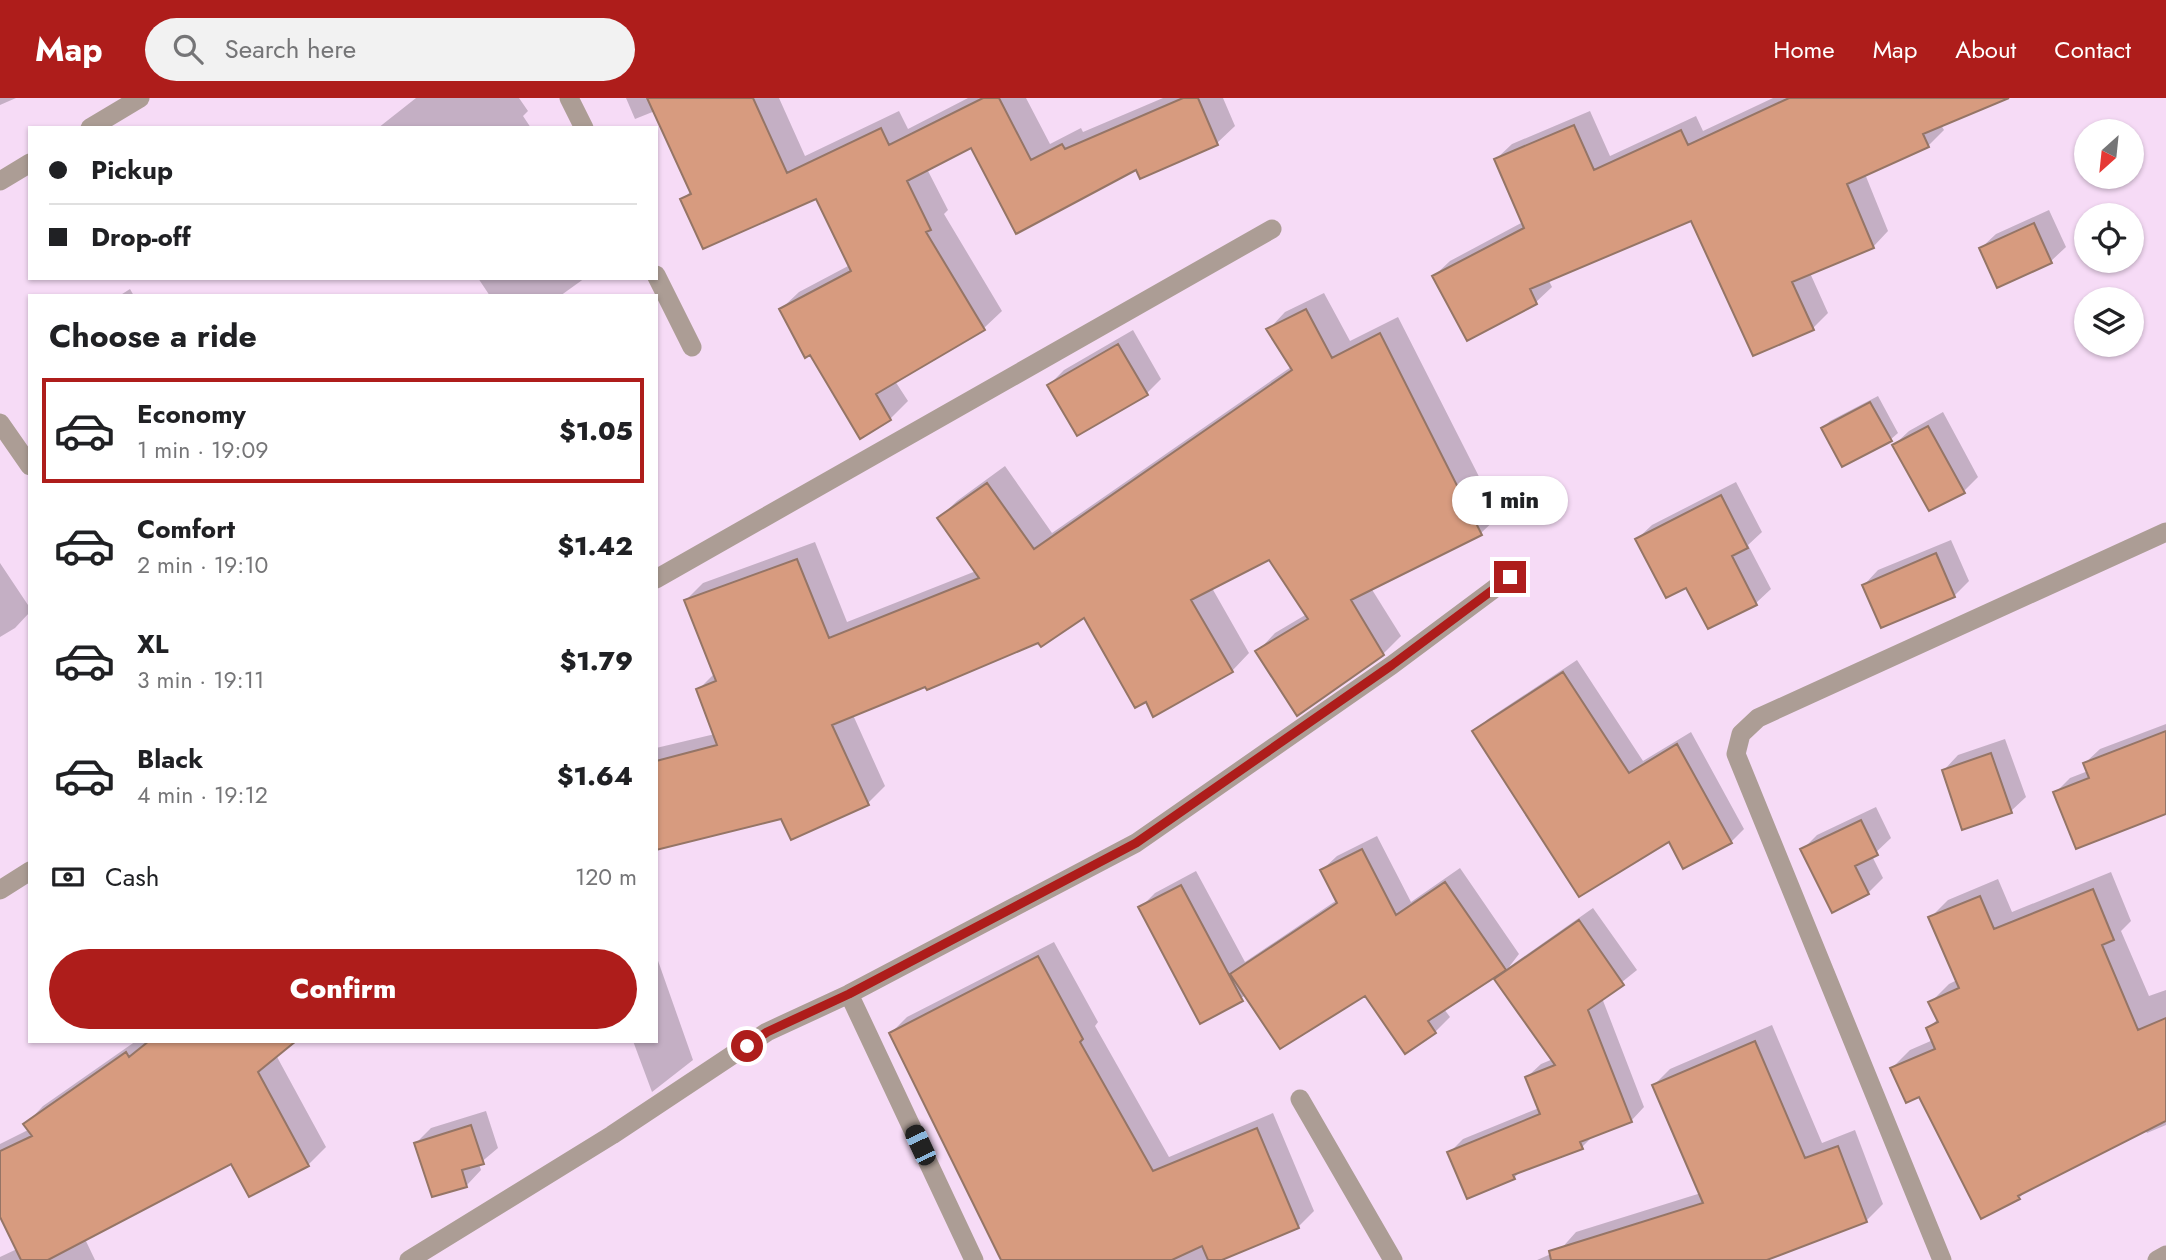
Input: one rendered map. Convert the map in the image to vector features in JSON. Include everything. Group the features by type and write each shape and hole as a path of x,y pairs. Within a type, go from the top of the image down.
{"street":[{"path":"93,126 140,98"},
{"path":"569,98 583,126"},
{"path":"0,181 28,164"},
{"path":"658,578 1272,229"},
{"path":"658,279 692,347"},
{"path":"0,423 28,463"},
{"path":"1942,1260 1736,754 1741,734 1758,718 2166,532"},
{"path":"409,1260 612,1135 767,1032 849,994 1136,843 1392,665 1510,577"},
{"path":"0,890 28,872"},
{"path":"849,994 974,1260"},
{"path":"1300,1099 1393,1260"},
{"path":"2157,1260 2166,1255"}],"building":[{"path":"647,98 753,98 787,173 881,128 889,145 983,98 999,98 1031,160 1062,144 1065,149 1183,98 1198,98 1218,145 1140,179 1136,170 1016,234 971,148 907,181 931,230 926,232 985,330 876,394 891,420 860,439 810,355 805,358 779,309 851,271 816,199 703,249 680,199 691,194"},
{"path":"1789,98 2009,98 1923,134 1929,147 1847,184 1874,248 1792,282 1814,330 1753,356 1691,221 1530,289 1537,304 1467,341 1432,276 1524,228 1494,159 1574,125 1594,170 1681,130 1688,145"},
{"path":"2034,223 2052,263 1997,288 1979,248"},
{"path":"1306,309 1332,358 1380,333 1482,535 1351,600 1384,655 1297,716 1255,651 1308,619 1269,560 1191,600 1233,672 1153,717 1146,702 1135,708 1084,618 1041,647 1038,643 927,690 925,687 832,725 869,805 791,840 781,819 658,850 658,760 717,745 696,689 716,681 684,600 797,559 829,638 979,578 937,518 987,483 1034,549 1292,370 1266,329"},
{"path":"1118,344 1148,395 1077,436 1047,385"},
{"path":"1870,402 1892,441 1842,467 1821,428"},
{"path":"1928,426 1965,493 1929,511 1892,445"},
{"path":"1721,495 1748,548 1732,556 1757,605 1708,629 1686,588 1666,598 1635,539"},
{"path":"1936,553 1955,597 1881,628 1862,585"},
{"path":"1563,672 1629,773 1677,744 1732,843 1683,869 1669,842 1579,897 1472,731"},
{"path":"2166,731 2166,814 2076,849 2053,792 2089,778 2083,763"},
{"path":"1991,753 2012,813 1962,830 1942,770"},
{"path":"1861,820 1878,855 1855,866 1869,894 1832,913 1800,849"},
{"path":"1362,849 1396,915 1445,882 1506,970 1428,1021 1436,1033 1405,1054 1365,996 1280,1049 1230,974 1337,903 1320,870"},
{"path":"1181,885 1243,1001 1200,1024 1138,907"},
{"path":"2093,889 2114,940 2102,945 2138,1030 2166,1018 2166,1121 2018,1196 2020,1199 1981,1219 1919,1097 1906,1103 1890,1068 1935,1049 1926,1028 1938,1022 1928,1002 1959,988 1928,917 1980,896 1994,929"},
{"path":"1579,920 1624,985 1588,1010 1632,1122 1580,1142 1583,1149 1513,1175 1515,1179 1467,1199 1447,1152 1540,1114 1525,1077 1555,1065 1494,979"},
{"path":"1038,956 1083,1039 1080,1042 1153,1171 1257,1128 1299,1228 1222,1260 1208,1260 1202,1246 1172,1260 1001,1260 889,1033"},
{"path":"1755,1041 1805,1158 1838,1146 1867,1222 1767,1260 1551,1260 1549,1251 1703,1203 1652,1085"},
{"path":"146,1043 294,1043 258,1072 309,1166 249,1197 231,1164 48,1260 21,1260 0,1217 0,1151 32,1136 23,1124 126,1052 129,1057"},
{"path":"471,1125 484,1164 462,1170 467,1187 432,1197 414,1143"}],"route":[{"path":"747,1046 767,1032 849,994 1136,843 1392,665 1510,577"}]}
